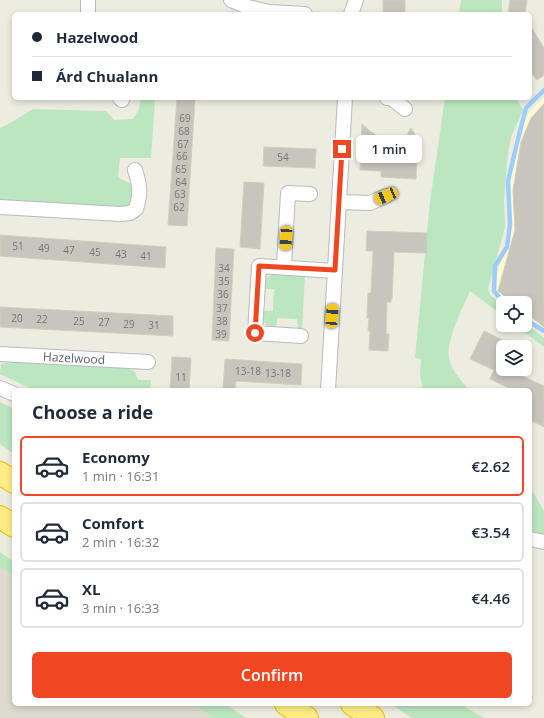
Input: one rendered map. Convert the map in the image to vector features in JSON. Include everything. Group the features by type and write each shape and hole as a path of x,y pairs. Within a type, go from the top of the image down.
{"highway":[{"path":"0,473 12,481"},
{"path":"0,517 12,525"},
{"path":"289,706 308,718"},
{"path":"355,706 373,718"}],"street":[{"path":"88,0 88,12"},
{"path":"231,0 248,7 269,12"},
{"path":"352,12 356,0"},
{"path":"328,388 345,100"},
{"path":"394,100 405,109"},
{"path":"0,207 120,214 130,213 136,209 139,201 140,184 135,170"},
{"path":"284,267 288,193 310,194"},
{"path":"339,202 370,203 386,196"},
{"path":"301,336 255,333 259,266 335,270"},
{"name":"Hazelwood","path":"0,354 148,362"},
{"path":"0,388 12,393"},
{"path":"532,539 544,542"}],"shaded area":[{"path":"544,97 544,334 532,326 532,296 496,297 493,291 509,228 507,187 509,170 515,139 526,116"},
{"path":"0,567 12,576 12,706 196,706 213,718 0,718"}],"green space":[{"path":"461,0 502,0 502,12 459,12"},
{"path":"141,100 155,100 151,158 120,158 118,177 131,184 132,187 132,197 129,204 122,207 0,200 0,128 33,109 106,111 114,120 133,119 139,109"},
{"path":"445,100 517,100 523,110 511,137 508,152 504,199 505,227 488,289 490,295 496,300 496,311 470,291 455,325 448,352 452,368 467,388 423,388 420,374 421,359 415,358 430,202"},
{"path":"277,274 305,276 302,330 298,328 297,319 277,318 276,325 273,328 268,326 264,321 263,312 273,311 274,289 265,288 264,285 269,276"},
{"path":"532,329 544,338 544,347 524,332 532,332"},
{"path":"17,361 128,368 135,372 138,380 151,380 150,388 30,388 0,374 1,364"},
{"path":"0,402 12,408 12,453 0,444"},
{"path":"532,490 544,511 544,536 532,532"},
{"path":"0,552 12,561 12,576 0,567"},
{"path":"196,706 228,706 246,718 213,718"},
{"path":"394,706 463,706 484,718 412,718"}],"building":[{"path":"383,0 405,0 405,12 383,12"},
{"path":"510,0 527,0 525,12 508,12"},
{"path":"532,28 544,48 544,75 537,80 532,74"},
{"path":"177,100 195,100 187,226 168,225"},
{"path":"544,104 544,327 532,318 532,296 505,296 498,291 515,230 513,190 521,142 531,118"},
{"path":"362,124 371,132 380,137 405,138 411,128 418,139 416,179 381,177 381,171 360,170"},
{"path":"264,147 316,149 315,168 263,166"},
{"path":"244,182 264,183 260,249 240,247"},
{"path":"367,231 427,233 427,253 394,252 392,299 391,302 387,302 386,334 389,334 388,351 369,350 370,331 368,331 369,318 367,318 368,293 371,293 373,251 366,251"},
{"path":"0,235 166,247 165,268 0,256"},
{"path":"216,248 234,249 229,341 212,340"},
{"path":"0,307 173,316 173,336 0,327"},
{"path":"484,331 503,340 496,340 496,376 522,376 544,386 544,427 532,421 532,388 509,388 490,379 494,370 470,359"},
{"path":"172,357 191,358 189,388 170,388"},
{"path":"225,359 302,364 301,385 236,381 235,388 223,388"}],"waterway":[{"path":"498,296 494,291 495,266 507,247 510,224 508,181 526,108 544,90"},
{"path":"532,323 544,331"}],"route":[{"path":"255,333 259,266 335,270 342,149"}]}
